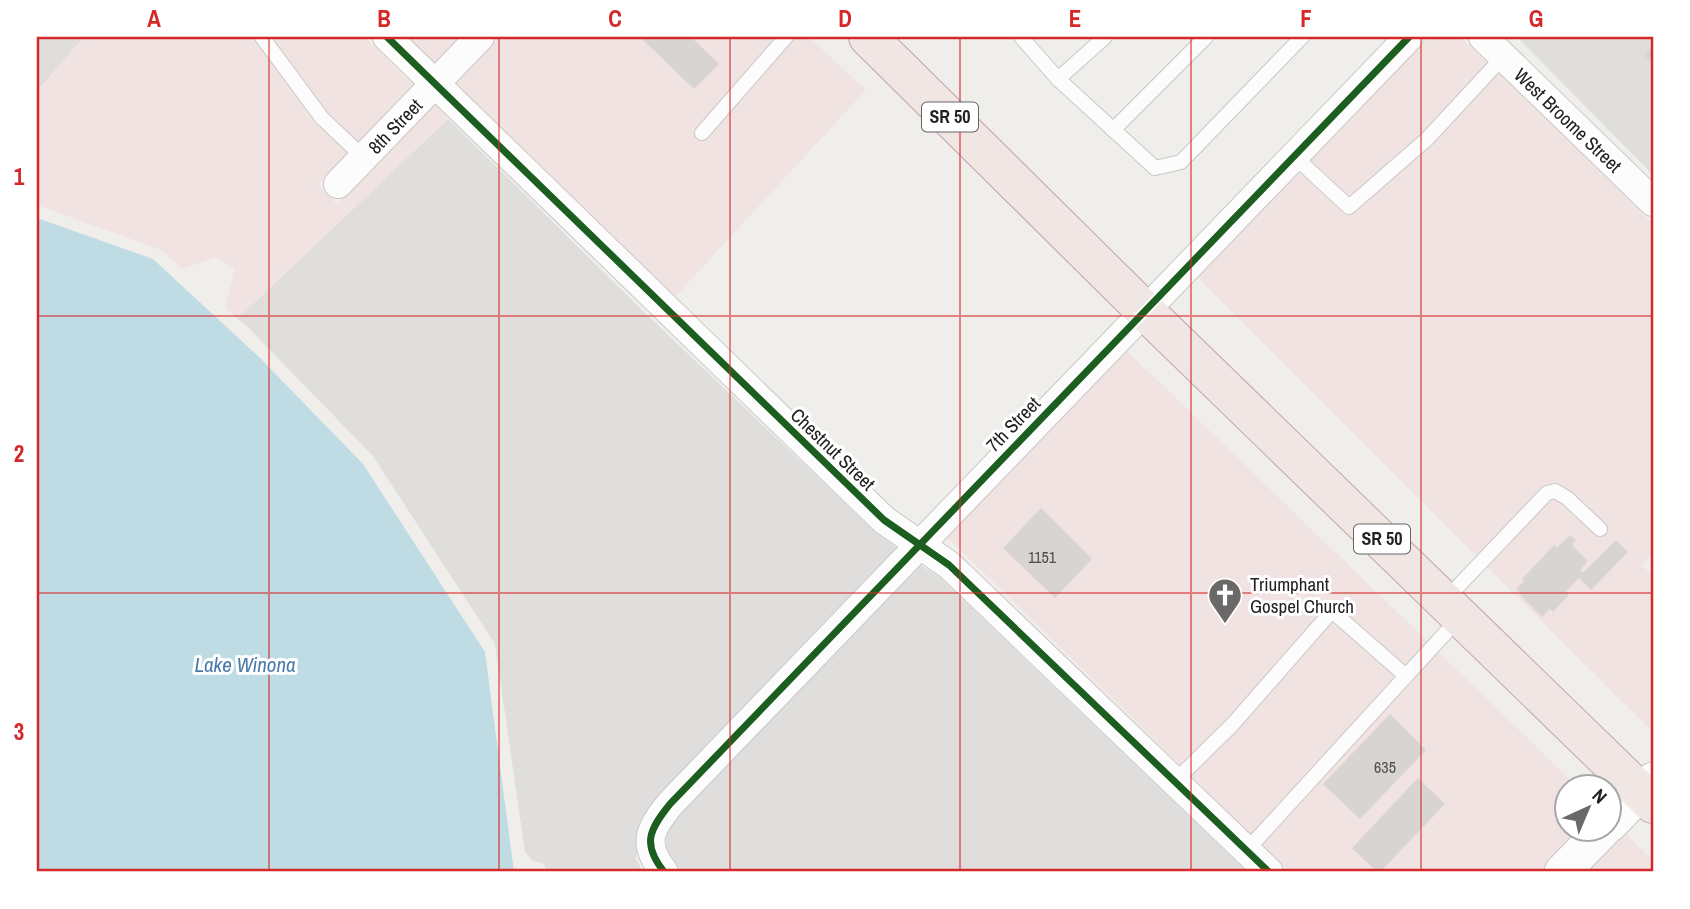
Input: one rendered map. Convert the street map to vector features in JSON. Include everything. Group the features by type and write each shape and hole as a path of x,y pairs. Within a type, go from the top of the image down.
{"highway":[{"name":"SR 50","path":"868,37 1144,310 1453,608 1649,792"}],"street":[{"name":"Chestnut Street","path":"387,37 884,520 949,565 1269,872"},
{"name":"8th Street","path":"338,184 480,37"},
{"name":"7th Street","path":"664,872 653,858 649,841 656,821 670,804 1409,37"},
{"name":"West Broome Street","path":"1483,37 1653,202"},
{"path":"1624,812 1649,792"},
{"path":"1562,872 1591,842"}],"lane":[{"path":"262,37 322,118 363,158"},
{"path":"702,133 786,37"},
{"path":"1021,37 1058,79 1155,168 1181,162 1302,37"},
{"path":"1058,79 1105,37"},
{"path":"1113,130 1206,37"},
{"path":"1294,156 1349,207 1427,139 1503,57"},
{"path":"1246,851 1406,676 1453,608 1547,493 1555,491 1567,498 1600,529"},
{"path":"1174,782 1232,725 1332,611 1406,676"}],"shaded area":[{"path":"37,37 84,37 37,91"},
{"path":"84,37 365,37 414,86 318,185 337,204 434,104 448,119 237,319 225,307 235,269 216,257 182,269 161,250 37,205 37,91"},
{"path":"408,37 462,37 436,64"},
{"path":"499,37 809,37 866,90 674,298 455,83"},
{"path":"1428,37 1461,37 1653,224 1653,554 1642,565 1653,576 1653,732 1196,276"},
{"path":"1517,37 1653,37 1653,175"},
{"path":"448,119 644,312 874,531 897,548 659,796 640,824 636,859 643,872 547,872 544,864 532,860 525,852 495,644 373,456 244,323 237,319"},
{"path":"1125,349 1563,772 1554,772 1554,842 1574,842 1544,872 1290,872 946,536"},
{"path":"919,564 939,577 1247,872 683,872 666,853 667,830 680,813"},
{"path":"1624,832 1653,860 1653,872 1581,872 1610,842 1624,842"}],"water":[{"name":"Lake Winona","path":"37,218 153,259 259,357 363,464 485,652 514,872 37,872"}],"building":[{"path":"640,37 691,37 719,64 694,89"},
{"path":"1653,46 1653,64 1644,55"},
{"path":"1041,508 1092,559 1055,598 1003,548"},
{"path":"1570,535 1576,540 1572,545 1588,561 1580,570 1583,573 1616,540 1628,552 1591,590 1579,578 1566,592 1569,595 1553,612 1550,609 1542,617 1516,589 1554,545 1557,548"},
{"path":"1390,714 1426,750 1360,819 1323,784"},
{"path":"1418,778 1445,804 1380,872 1377,872 1352,848"}],"cycle path":[{"path":"387,37 884,520 949,565 1269,872"},
{"path":"664,872 653,853 651,837 657,822 670,804 1409,37"}],"place":[{"name":"Triumphant Gospel Church","path":"1225,625"}]}
